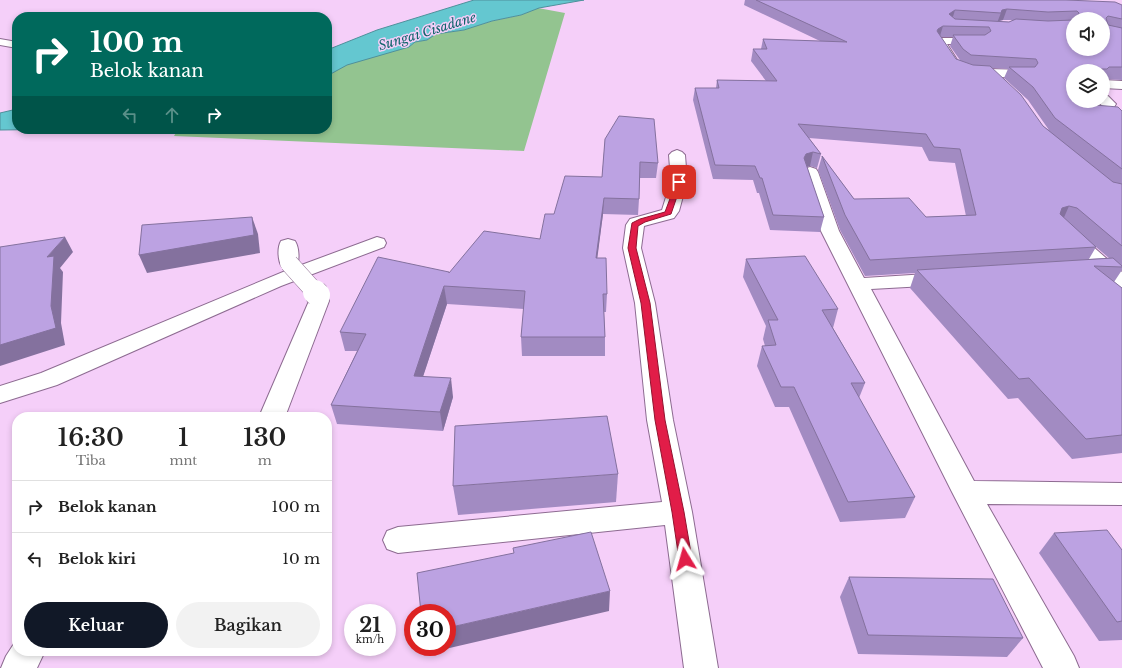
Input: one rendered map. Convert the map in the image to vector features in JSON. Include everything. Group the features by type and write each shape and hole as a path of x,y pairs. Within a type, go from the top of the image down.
{"street":[{"path":"962,71 950,60 940,41 981,41"},
{"path":"0,42 12,45"},
{"path":"974,73 1026,74"},
{"path":"989,73 1013,96"},
{"path":"1110,84 1122,85"},
{"path":"677,155 679,182 670,211 668,214 636,223 634,225 632,248 645,303 660,420 678,512 701,668"},
{"path":"810,172 830,231 859,284 966,492 1062,668"},
{"path":"1062,228 1122,282"},
{"path":"0,396 49,380 274,282 377,243"},
{"path":"274,412 319,301 318,294 289,254"},
{"path":"1082,271 1106,269"},
{"path":"859,284 963,278"},
{"path":"966,492 1122,494"},
{"path":"398,540 678,512"},
{"path":"18,668 25,656"}],"shaded area":[{"path":"538,8 565,13 524,151 174,136 175,134 332,134 332,72 335,70 377,55 409,47 415,42 427,40 436,34 464,30 492,21 521,15"}],"water":[{"name":"Sungai Cisadane","path":"474,0 584,0 539,8 521,15 492,21 464,30 436,34 427,40 415,42 409,47 347,65 332,73 332,48 377,30"},
{"path":"12,110 12,130 0,130 0,113"}],"building":[{"path":"756,0 1066,0 1115,2 1122,5 1122,19 1110,16 1110,12 1077,11 1048,12 1007,9 1002,10 1001,13 955,10 949,14 955,19 1009,22 1016,19 1066,20 1066,56 1110,56 1110,25 1122,28 1122,67 1110,67 1110,64 1066,64 1066,108 1110,108 1110,106 1118,107 1122,111 1122,169 1055,118 1033,87 1009,67 1035,67 1038,63 1036,59 971,55 963,49 953,35 985,35 991,31 989,27 943,26 937,31 956,59 973,65 990,66 1021,95 1043,126 1113,182 1122,184 1122,246 1077,208 1069,206 1062,208 1060,214 1096,247 870,260 845,215 822,156 854,199 909,198 926,217 976,215 960,149 934,147 926,134 798,124 821,154 813,152 806,154 804,158 824,217 773,215 762,178 760,178 755,166 715,165 695,88 719,88 717,80 777,81 753,49 767,49 763,39 847,42"},
{"path":"619,116 654,119 658,163 640,162 639,199 604,198 596,258 606,258 607,294 603,294 605,337 521,337 525,291 444,286 414,376 451,378 440,412 331,405 366,334 340,332 378,257 449,273 484,231 540,239 545,214 554,214 565,176 602,177 605,139"},
{"path":"252,217 254,235 139,255 142,225"},
{"path":"65,237 47,257 54,256 51,306 56,328 0,345 0,247"},
{"path":"805,256 838,309 822,310 865,383 851,383 915,497 848,502 794,387 781,387 762,346 776,345 768,320 778,320 746,259"},
{"path":"1113,258 1122,267 1094,266 1122,288 1122,435 1086,439 1029,378 1019,379 917,270"},
{"path":"607,416 618,474 453,486 455,426"},
{"path":"1107,530 1122,550 1122,621 1117,622 1054,533"},
{"path":"591,532 610,591 456,626 456,604 420,604 417,573 514,553 513,548"},
{"path":"849,577 993,579 1023,638 868,635"}],"route":[{"path":"679,182 677,192 668,214 642,220 634,225 632,248 645,303 660,420 678,512 685,559"}]}
